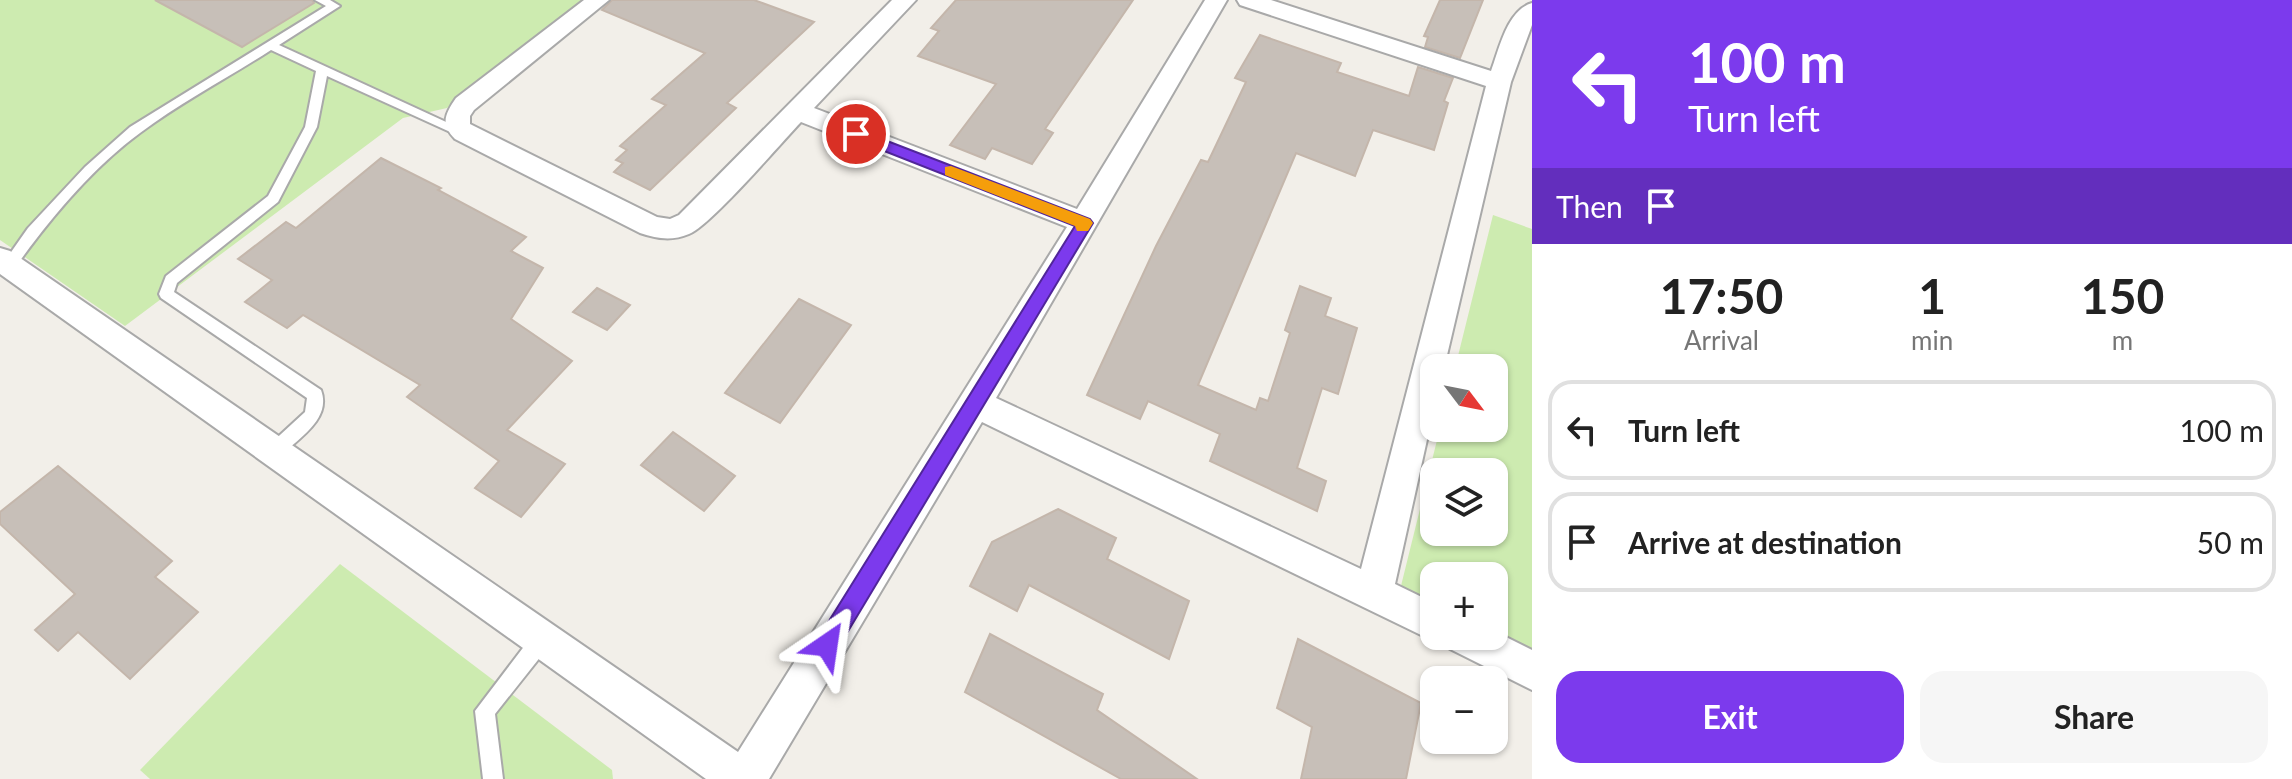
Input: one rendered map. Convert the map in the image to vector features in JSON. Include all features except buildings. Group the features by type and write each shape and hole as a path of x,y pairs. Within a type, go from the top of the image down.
{"street":[{"path":"598,0 465,104 457,116 458,127 464,133 650,226 665,230 681,228 689,222 905,0"},
{"path":"4,262 743,779 976,404 1216,0"},
{"path":"1248,0 1499,82"},
{"path":"1375,593 1385,537 1499,82 1522,21 1532,10"},
{"path":"799,112 1085,223"},
{"path":"976,404 1420,615"},
{"path":"1491,650 1532,671"}],"lane":[{"path":"4,262 90,170 135,130 334,6 321,0"},
{"path":"271,46 464,133"},
{"path":"274,451 313,415 315,395 166,294 171,280 273,199 311,127 322,69"},
{"path":"493,779 485,711 542,639"}],"green space":[{"path":"0,0 585,0 447,108 403,118 125,326 0,240"},
{"path":"1493,215 1532,229 1532,659 1508,644 1508,562 1420,562 1420,604 1399,594 1420,509 1420,546 1508,546 1508,458 1433,458 1437,442 1508,442 1508,354 1458,354"},
{"path":"340,564 612,770 613,779 150,779 140,770"}],"slow traffic":[{"path":"951,171 1085,223 1083,227"}],"route":[{"path":"827,645 1085,223 856,134"}]}
